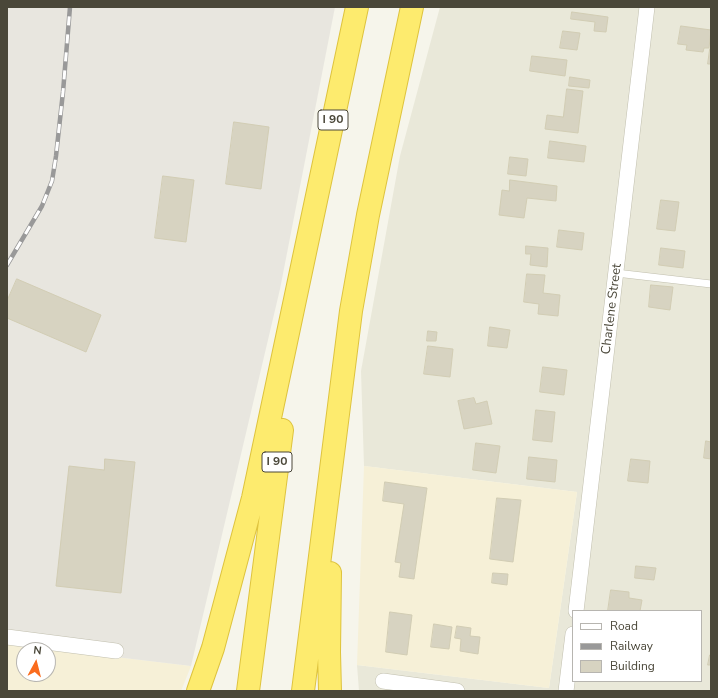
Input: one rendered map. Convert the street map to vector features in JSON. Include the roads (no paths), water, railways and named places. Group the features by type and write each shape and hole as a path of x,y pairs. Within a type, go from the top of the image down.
{"highway":[{"name":"I 90","path":"248,691 277,458 310,233 357,7"},
{"path":"302,691 351,311 368,215 412,7"},
{"path":"198,691 213,648 253,498 310,233"},
{"path":"330,691 330,576 351,311"}],"street":[{"name":"Charlene Street","path":"576,610 647,7"},
{"path":"7,637 116,651"},
{"path":"566,691 572,642"},
{"path":"383,681 457,691"}],"lane":[{"path":"616,273 711,284"}],"railway":[{"path":"7,265 42,206 52,181 63,92 70,7"}]}
